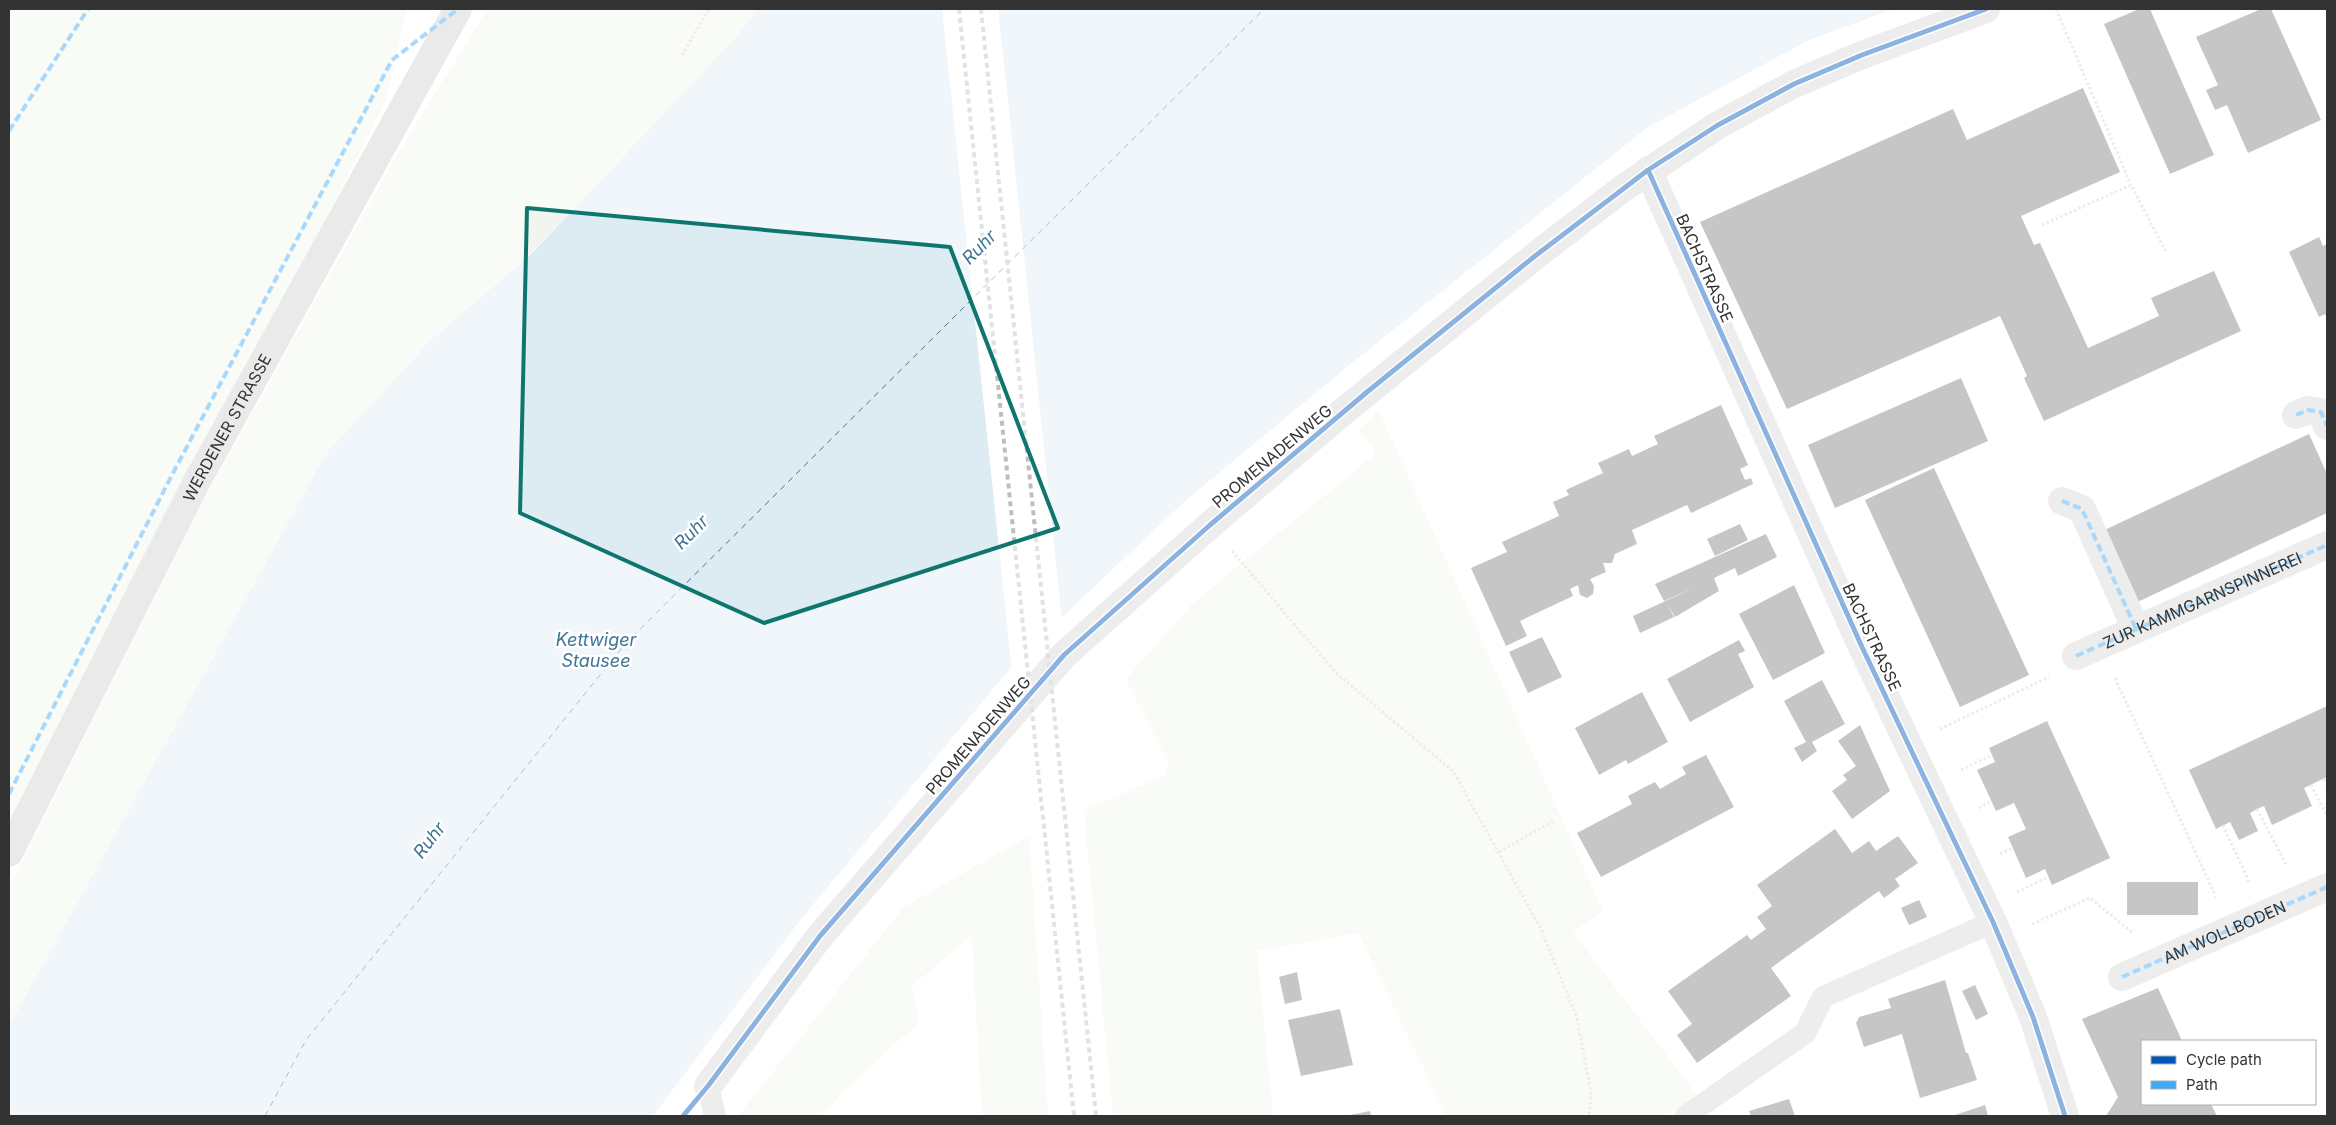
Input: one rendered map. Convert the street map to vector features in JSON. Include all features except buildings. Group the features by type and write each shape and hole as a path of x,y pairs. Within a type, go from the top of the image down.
{"main road":[{"name":"WERDENER STRASSE","path":"9,853 195,485 458,9"}],"street":[{"name":"PROMENADENWEG","path":"708,1086 820,936 1064,655 1210,525 1367,392 1527,262 1648,170 1718,125 1794,84 1862,55 1986,9"},
{"name":"BACHSTRASSE","path":"1648,170 1862,647 1996,930 2033,1016 2065,1116"},
{"path":"2296,415 2308,410 2321,412 2327,426"},
{"path":"2062,501 2082,509 2136,629"},
{"name":"ZUR KAMMGARNSPINNEREI","path":"2088,650 2327,545"},
{"name":"AM WOLLBODEN","path":"2122,977 2315,892"}],"lane":[{"path":"1686,1116 1804,1033 1823,997 1996,930"},
{"name":"PROMENADENWEG","path":"708,1086 715,1116"}],"path":[{"path":"682,55 709,9"},
{"path":"2056,9 2131,185 2166,252"},
{"path":"2042,225 2131,185"},
{"path":"1210,525 1336,673 1453,771 1541,930 1577,1018 1591,1094 1589,1116"},
{"path":"1908,744 2051,676 2088,650 2231,930"},
{"path":"2324,779 2327,785"},
{"path":"2311,785 2327,816"},
{"path":"2257,809 2315,892"},
{"path":"1499,852 1555,820"},
{"path":"2223,825 2264,915"},
{"path":"1996,930 2090,898 2166,959"}],"highlighted area":[{"path":"527,208 950,247 1058,528 764,623 520,513"}],"shaded area":[{"path":"9,9 407,9 385,103 9,839"},
{"path":"488,9 759,9 735,38 531,253 430,341 326,454 9,1026 9,887 203,501 400,150"},
{"path":"1379,411 1603,911 1573,932 1697,1095 1668,1116 1447,1116 1358,933 1257,951 1273,1116 1113,1116 1084,810 1164,776 1169,764 1126,679 1192,604 1377,453 1358,430"},
{"path":"1029,836 1048,1116 982,1116 972,935 912,986 919,1022 843,1092 822,1116 738,1116 904,907"}],"water":[{"name":"Kettwiger Stausee","path":"759,9 1894,9 1809,40 1648,127 1352,363 1185,501 1019,658 801,919 653,1116 9,1116 9,1026 326,454 430,341 532,253 735,38"}],"pier":[{"path":"942,9 998,9 1006,82 1062,621 1012,671"}],"ferry route":[{"path":"265,1116 306,1040 625,644 1264,9"}],"railway":[{"path":"959,9 1074,1116"},
{"path":"981,9 1096,1116"}],"marked path":[{"path":"9,131 88,9"},
{"path":"9,794 173,473 392,60 458,9"},
{"path":"2296,415 2308,410 2321,412 2327,426"},
{"path":"2062,501 2082,509 2136,629"},
{"path":"2076,656 2327,545"},
{"path":"2122,977 2327,887"}],"cycle path":[{"path":"683,1116 708,1086 820,936 1064,655 1210,525 1367,392 1535,256 1648,170 1718,125 1794,84 1862,55 1986,9"},
{"path":"1648,170 1862,647 1993,922 2033,1017 2065,1116"}],"water label":[{"name":"Ruhr","path":"979,247"},
{"name":"Ruhr","path":"691,532"},
{"name":"Ruhr","path":"429,840"}]}
